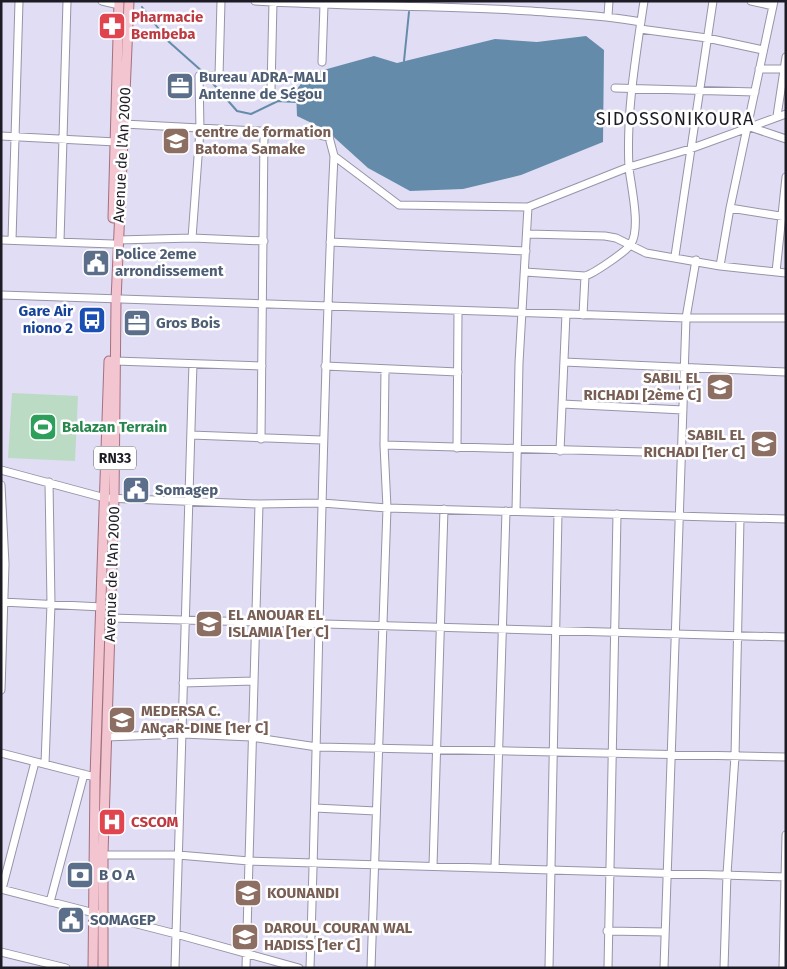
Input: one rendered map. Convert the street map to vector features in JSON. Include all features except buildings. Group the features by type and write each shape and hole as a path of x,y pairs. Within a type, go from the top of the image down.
{"main road":[{"name":"Avenue de l'An 2000","path":"115,242 124,124 129,1"},
{"name":"Avenue de l'An 2000","path":"92,968 104,855 110,618 110,498 119,3"},
{"name":"Avenue de l'An 2000","path":"103,968 99,914 95,777 102,607 110,498 115,361 114,301"}],"street":[{"path":"12,240 19,1"},
{"path":"60,241 67,1"},
{"path":"102,1 119,3"},
{"path":"192,238 200,130 200,76 219,76 222,1"},
{"path":"255,1 324,5 484,5 608,16 640,25 763,50"},
{"path":"608,16 609,1"},
{"path":"525,272 586,276 594,273 631,245 635,232 629,167 632,87 644,1"},
{"path":"675,256 713,1"},
{"path":"720,266 746,126 773,4 751,1"},
{"path":"271,89 273,2"},
{"path":"322,62 324,5"},
{"path":"777,116 786,57"},
{"path":"759,69 785,69"},
{"path":"615,88 755,92"},
{"path":"334,156 399,205 528,207 629,167 690,149 746,126 786,114"},
{"path":"124,124 200,130 314,134 329,137 334,156 322,440 318,747 310,968"},
{"path":"746,126 786,140"},
{"path":"261,438 264,133"},
{"path":"1,136 116,142"},
{"path":"776,272 784,216 786,177"},
{"path":"516,511 522,313 528,234 528,207"},
{"path":"730,208 784,216"},
{"path":"528,234 605,236 646,252 720,266 786,273"},
{"path":"1,240 115,242 192,238 264,240"},
{"path":"330,242 526,250"},
{"path":"664,968 673,754 675,634 686,318 696,260"},
{"path":"583,315 586,276"},
{"path":"1,295 114,301 262,303 458,312 686,318 786,318"},
{"path":"457,448 458,312"},
{"path":"560,451 566,314"},
{"path":"115,361 262,366"},
{"path":"564,362 786,372"},
{"path":"175,968 183,734 182,683 187,500 194,364"},
{"path":"325,366 458,372"},
{"path":"371,968 387,508 384,445 385,370"},
{"path":"562,404 683,410"},
{"path":"191,435 322,440"},
{"path":"384,445 681,453"},
{"path":"1,470 110,498 259,504 322,503 387,508 786,519"},
{"path":"45,764 51,604 48,482"},
{"path":"1,485 3,564 1,690"},
{"path":"246,968 259,504"},
{"path":"433,866 444,509"},
{"path":"495,868 506,511"},
{"path":"548,968 558,513"},
{"path":"608,968 607,931 617,514"},
{"path":"724,968 727,874 735,756 740,518"},
{"path":"3,602 102,607"},
{"path":"110,618 786,637"},
{"path":"182,683 254,681"},
{"path":"107,737 183,734 251,737 318,747 786,757"},
{"path":"1,753 95,777"},
{"path":"36,762 2,889 299,968"},
{"path":"50,902 84,774"},
{"path":"315,808 376,812"},
{"path":"783,968 786,835"},
{"path":"104,855 178,855 249,861 785,877"},
{"path":"607,931 665,932"},
{"path":"1,952 32,964 66,968"}],"green space":[{"name":"Balazan Terrain","path":"12,393 78,396 75,461 8,458"}],"water":[{"path":"586,36 604,50 603,142 521,175 463,189 410,191 368,168 326,130 297,116 296,90 309,74 374,56 397,63 495,39 537,42"}],"waterway":[{"path":"142,7 168,41 204,73"},
{"path":"404,61 409,12"},
{"path":"209,79 237,111 251,114 278,101 296,102"}],"place":[{"name":"Pharmacie Bembeba","path":"112,26"},
{"name":"Bureau ADRA-MALI Antenne de Ségou","path":"180,86"},
{"name":"centre de formation Batoma Samake","path":"176,141"},
{"name":"Police 2eme arrondissement","path":"96,263"},
{"name":"Gare Air niono 2","path":"92,320"},
{"name":"Gros Bois","path":"137,323"},
{"name":"SABIL EL RICHADI [2ème C]","path":"720,387"},
{"name":"Balazan Terrain","path":"43,427"},
{"name":"SABIL EL RICHADI [1er C]","path":"764,444"},
{"name":"Somagep","path":"136,490"},
{"name":"EL ANOUAR EL ISLAMIA [1er C]","path":"209,624"},
{"name":"MEDERSA C. ANçaR-DINE [1er C]","path":"122,720"},
{"name":"CSCOM","path":"112,822"},
{"name":"B O A","path":"80,875"},
{"name":"KOUNANDI","path":"248,893"},
{"name":"SOMAGEP","path":"71,920"},
{"name":"DAROUL COURAN WAL HADISS [1er C]","path":"245,937"}],"district":[{"name":"SIDOSSONIKOURA","path":"675,119"}]}
